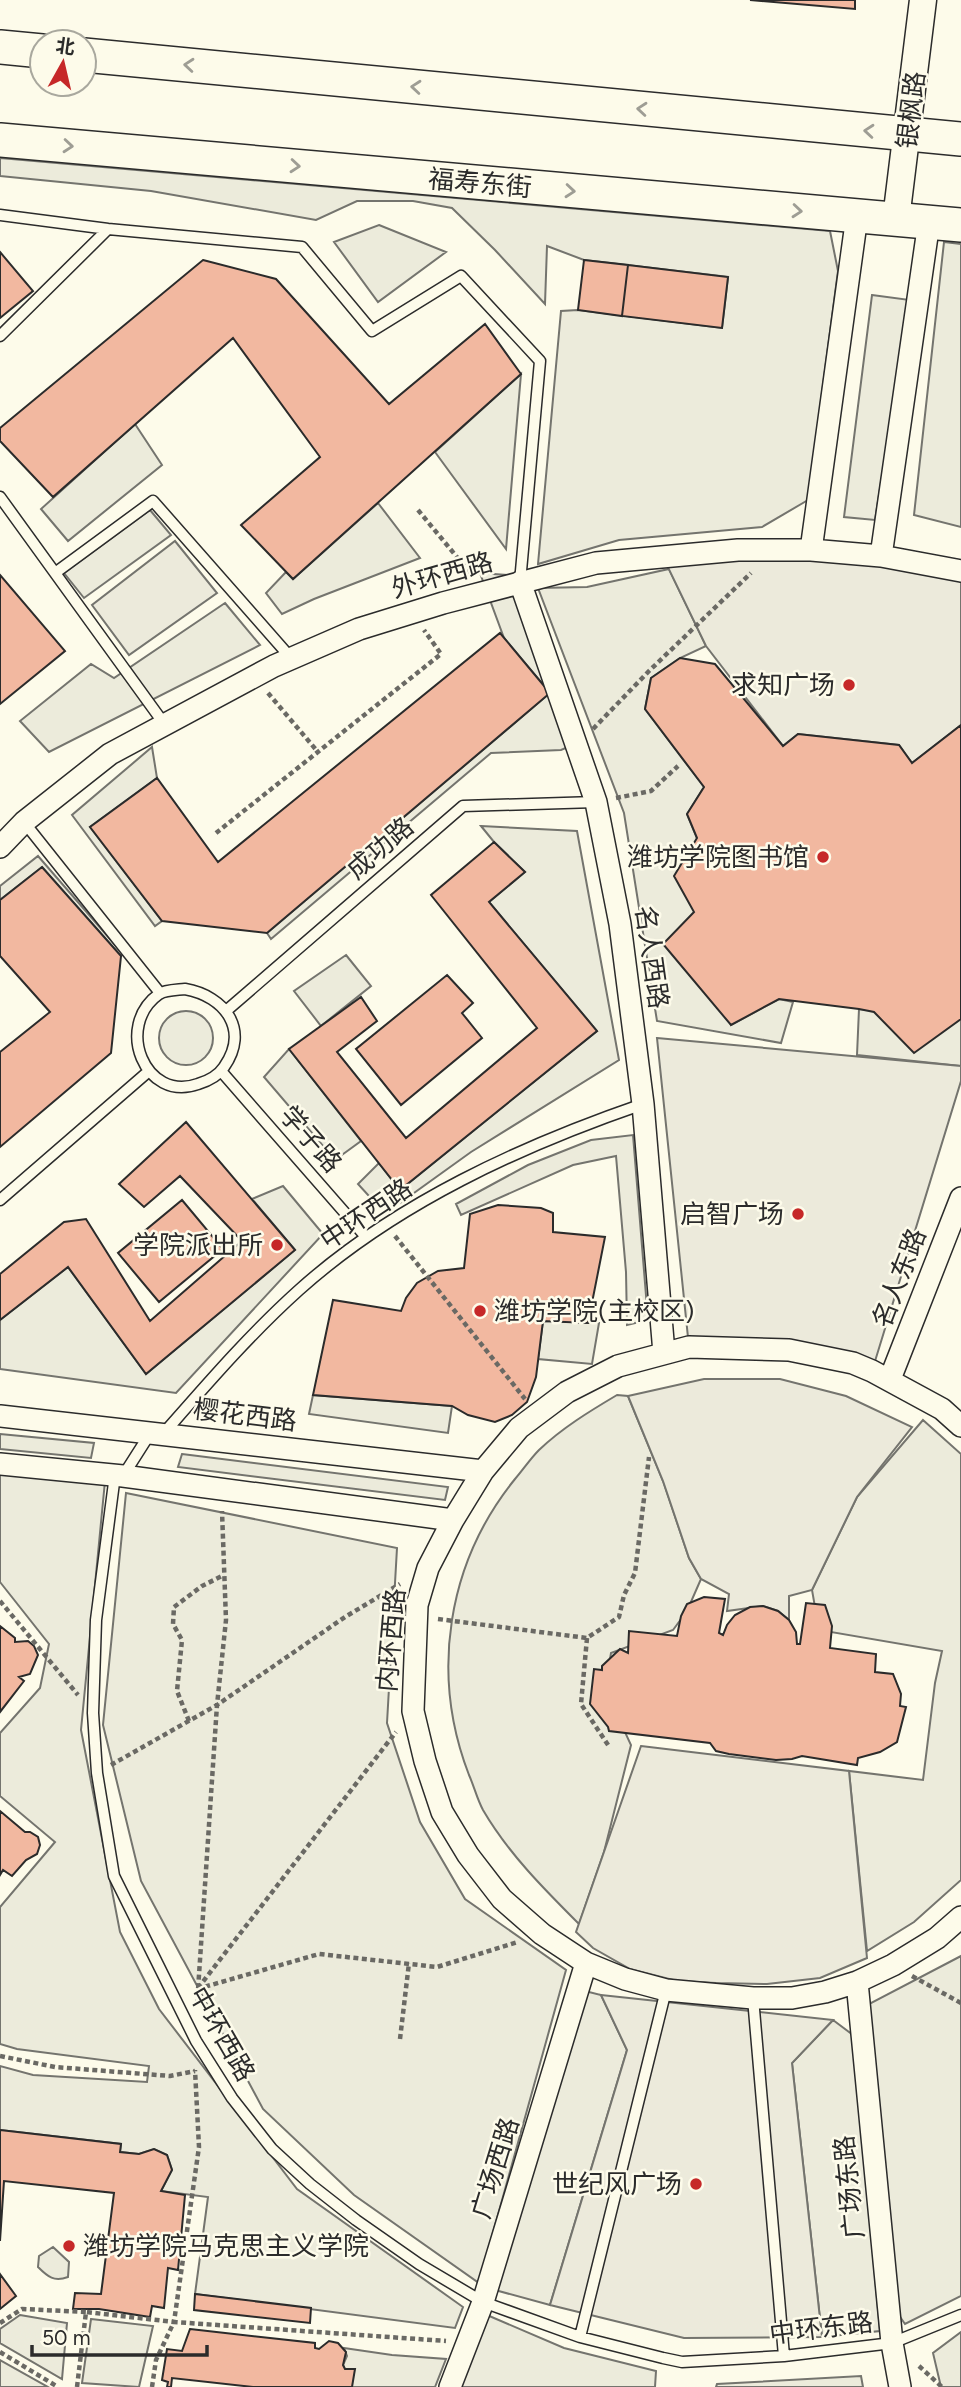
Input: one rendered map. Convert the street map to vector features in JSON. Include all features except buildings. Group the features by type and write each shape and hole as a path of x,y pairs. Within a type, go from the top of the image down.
{"main road":[{"path":"0,47 28,50"},
{"path":"98,56 961,139"},
{"name":"福寿东街","path":"0,139 929,222"}],"street":[{"name":"银枫路","path":"923,0 908,134 929,222"},
{"path":"811,550 857,216"},
{"path":"881,556 929,222"},
{"name":"外环西路","path":"0,847 24,822 110,754 291,659 359,629 412,612 596,563 738,550 811,550 881,556 961,571"},
{"name":"名人西路","path":"520,582 596,802 620,924 643,1104 664,1353"},
{"name":"名人东路","path":"890,1379 961,1198"},
{"name":"内环西路","path":"961,1426 942,1409 890,1379 853,1363 789,1350 689,1347 618,1366 567,1392 519,1428 483,1471 428,1568 416,1616 412,1711 442,1812 468,1855 502,1899 542,1934 586,1963 625,1979 666,1990 753,1998 792,1998 825,1992 857,1982 893,1965 937,1938 961,1917"},
{"name":"樱花西路","path":"0,1416 483,1471"},
{"path":"0,1464 119,1476 453,1520"},
{"name":"广场西路","path":"450,2387 483,2302 586,1963"},
{"name":"广场东路","path":"857,1982 892,2343 900,2387"}],"lane":[{"path":"0,215 108,229 302,247 372,331 461,276 540,361 520,582"},
{"path":"0,336 108,229"},
{"path":"0,497 165,725"},
{"path":"55,573 153,501 291,659"},
{"name":"成功路","path":"226,1011 463,806 596,802"},
{"path":"24,822 160,993"},
{"path":"185,989 201,992 215,999 226,1011 233,1026 234,1042 230,1058 221,1071 208,1081 193,1086 177,1086 149,1071 140,1057 136,1041 138,1026 144,1011 160,993 185,989"},
{"path":"0,1200 149,1071"},
{"name":"学子路","path":"221,1071 366,1237"},
{"name":"中环西路","path":"643,1104 545,1141 451,1187 366,1237 300,1289 157,1433 119,1476 96,1620 93,1713 97,1773 114,1876 195,2041 232,2098 272,2149 310,2184 356,2220 419,2264 483,2302 580,2337 682,2362"},
{"path":"580,2337 666,1990"},
{"path":"753,1998 784,2357"},
{"name":"中环东路","path":"682,2362 784,2357 892,2343 961,2315"}],"path":[{"path":"418,510 486,591"},
{"path":"579,752 587,734 774,550"},
{"path":"216,833 441,654 412,612"},
{"path":"253,677 318,752"},
{"path":"596,802 650,791 678,766"},
{"path":"386,1224 537,1414"},
{"path":"416,1616 587,1638 619,1617 624,1595 635,1573 649,1457"},
{"path":"152,2387 156,2360 174,2322 199,2147 195,2071 197,1989 226,1620 221,1489"},
{"path":"97,1773 218,1705 345,1617 428,1568"},
{"path":"189,1721 177,1691 181,1640 173,1624 174,1607 202,1586 224,1575"},
{"path":"0,1601 93,1713"},
{"path":"587,1638 581,1704 610,1748"},
{"path":"197,1989 412,1711"},
{"path":"197,1989 319,1954 437,1968 542,1934"},
{"path":"400,2039 409,1964"},
{"path":"893,1965 961,2003"},
{"path":"0,2056 68,2068 170,2076 195,2071"},
{"path":"0,2323 22,2309 86,2312 174,2322 433,2342 456,2341"},
{"path":"77,2387 86,2312"},
{"path":"0,2352 58,2387"}],"shaded area":[{"path":"0,158 830,231 838,271 808,500 762,527 619,540 538,564 561,311 578,310 722,328 728,277 584,260 547,246 545,304 452,208 413,201 357,201 316,220 151,191 0,176"},
{"path":"379,225 446,252 378,302 334,242"},
{"path":"944,242 961,244 961,527 914,515"},
{"path":"872,295 910,300 875,520 844,517"},
{"path":"521,374 506,549 435,452"},
{"path":"135,424 162,465 68,541 41,509"},
{"path":"378,503 420,558 282,614 266,593 286,572 293,579"},
{"path":"150,510 171,535 84,598 64,573"},
{"path":"175,541 217,593 129,655 92,605"},
{"name":"求知广场","path":"738,550 961,571 961,725 912,763 899,745 798,734 783,746 706,646 662,555"},
{"path":"669,569 706,646 680,658 651,678 645,709 704,787 687,814 697,838 694,912 731,1025 779,999 793,1002 781,1043 657,1021 624,813 538,588 587,587"},
{"path":"480,573 507,575 549,670 573,745 561,750 491,753 271,939 267,933 550,693 504,638"},
{"path":"225,603 260,645 49,752 20,721 91,664 114,678"},
{"path":"152,747 157,778 90,827 162,921 155,926 72,815"},
{"path":"481,826 577,831 619,1060 471,1152 400,1203 392,1197 378,1206 358,1184 379,1163 400,1190 597,1031 489,902 525,872"},
{"path":"38,856 123,954 121,956 42,867 0,900 0,886"},
{"path":"346,955 371,986 321,1026 294,991"},
{"path":"859,1009 961,1019 961,1066 857,1055"},
{"path":"186,1011 205,1019 213,1038 205,1057 186,1065 167,1057 159,1038 167,1019"},
{"name":"启智广场","path":"657,1038 961,1066 961,1081 872,1371 689,1347"},
{"path":"289,1049 361,1141 335,1160 264,1077"},
{"path":"633,1135 648,1320 627,1325 626,1272 616,1156 573,1165 461,1215 456,1204 528,1165 591,1140"},
{"path":"283,1186 323,1234 176,1393 0,1369 0,1320 68,1267 146,1374 295,1250 252,1199"},
{"path":"543,1321 599,1323 592,1364 538,1359"},
{"path":"704,1379 780,1379 846,1396 912,1427 857,1497 812,1590 789,1596 789,1620 778,1611 763,1606 727,1611 729,1594 701,1579 689,1558 663,1481 628,1396"},
{"path":"313,1395 452,1406 448,1433 309,1414"},
{"path":"617,1395 628,1396 663,1481 689,1558 701,1579 687,1611 673,1630 611,1653 605,1689 631,1745 604,1852 579,1924 515,1856 481,1806 457,1737 450,1698 448,1659 460,1583 474,1546 492,1512 539,1450 567,1427"},
{"path":"923,1420 961,1454 961,1880 914,1922 867,1951 849,1771 923,1780 935,1683 942,1651 819,1630 812,1590 857,1497"},
{"path":"0,1434 94,1443 91,1458 0,1449"},
{"path":"182,1454 448,1487 445,1500 178,1467"},
{"path":"0,1472 105,1481 81,1730 120,1932 159,2009 297,2189 463,2307 455,2328 195,2294 208,2197 161,2191 172,2170 167,2155 154,2149 139,2154 120,2152 121,2144 0,2130 0,2066 33,2075 147,2082 149,2066 17,2049 0,2044 0,1907 55,1842 0,1796 0,1733 40,1688 49,1644 0,1582"},
{"path":"126,1493 397,1548 387,1723 420,1822 465,1899 566,1970 479,2283 354,2195 263,2109 141,1881 103,1725"},
{"path":"641,1746 849,1771 867,1958 820,1978 767,1984 716,1983 677,1981 630,1969 593,1948 576,1932"},
{"path":"961,1956 961,2296 905,2324 896,2311 869,2004"},
{"path":"585,1991 601,1995 627,2050 550,2305 495,2290"},
{"name":"世纪风广场","path":"601,1995 833,2020 792,2063 822,2337 684,2338 550,2305 627,2050"},
{"path":"833,2020 853,2035 880,2331 822,2337 792,2063"},
{"path":"53,2247 69,2262 68,2277 52,2278 38,2267 39,2256"},
{"path":"20,2315 67,2323 62,2379 0,2343 0,2329"},
{"path":"487,2315 564,2348 656,2371 655,2387 458,2387"},
{"path":"91,2319 153,2326 139,2387 82,2383"},
{"path":"961,2332 961,2387 941,2387 933,2353"},
{"path":"344,2348 446,2359 435,2387 352,2387 343,2365 347,2356"},
{"path":"0,2360 48,2387 0,2387"},
{"path":"861,2376 863,2387 716,2387 717,2384"}],"place":[{"name":"求知广场","path":"849,685"},
{"name":"潍坊学院图书馆","path":"823,857"},
{"name":"启智广场","path":"798,1214"},
{"name":"学院派出所","path":"277,1245"},
{"name":"潍坊学院(主校区)","path":"480,1311"},
{"name":"世纪风广场","path":"696,2184"},
{"name":"潍坊学院马克思主义学院","path":"69,2246"}]}
